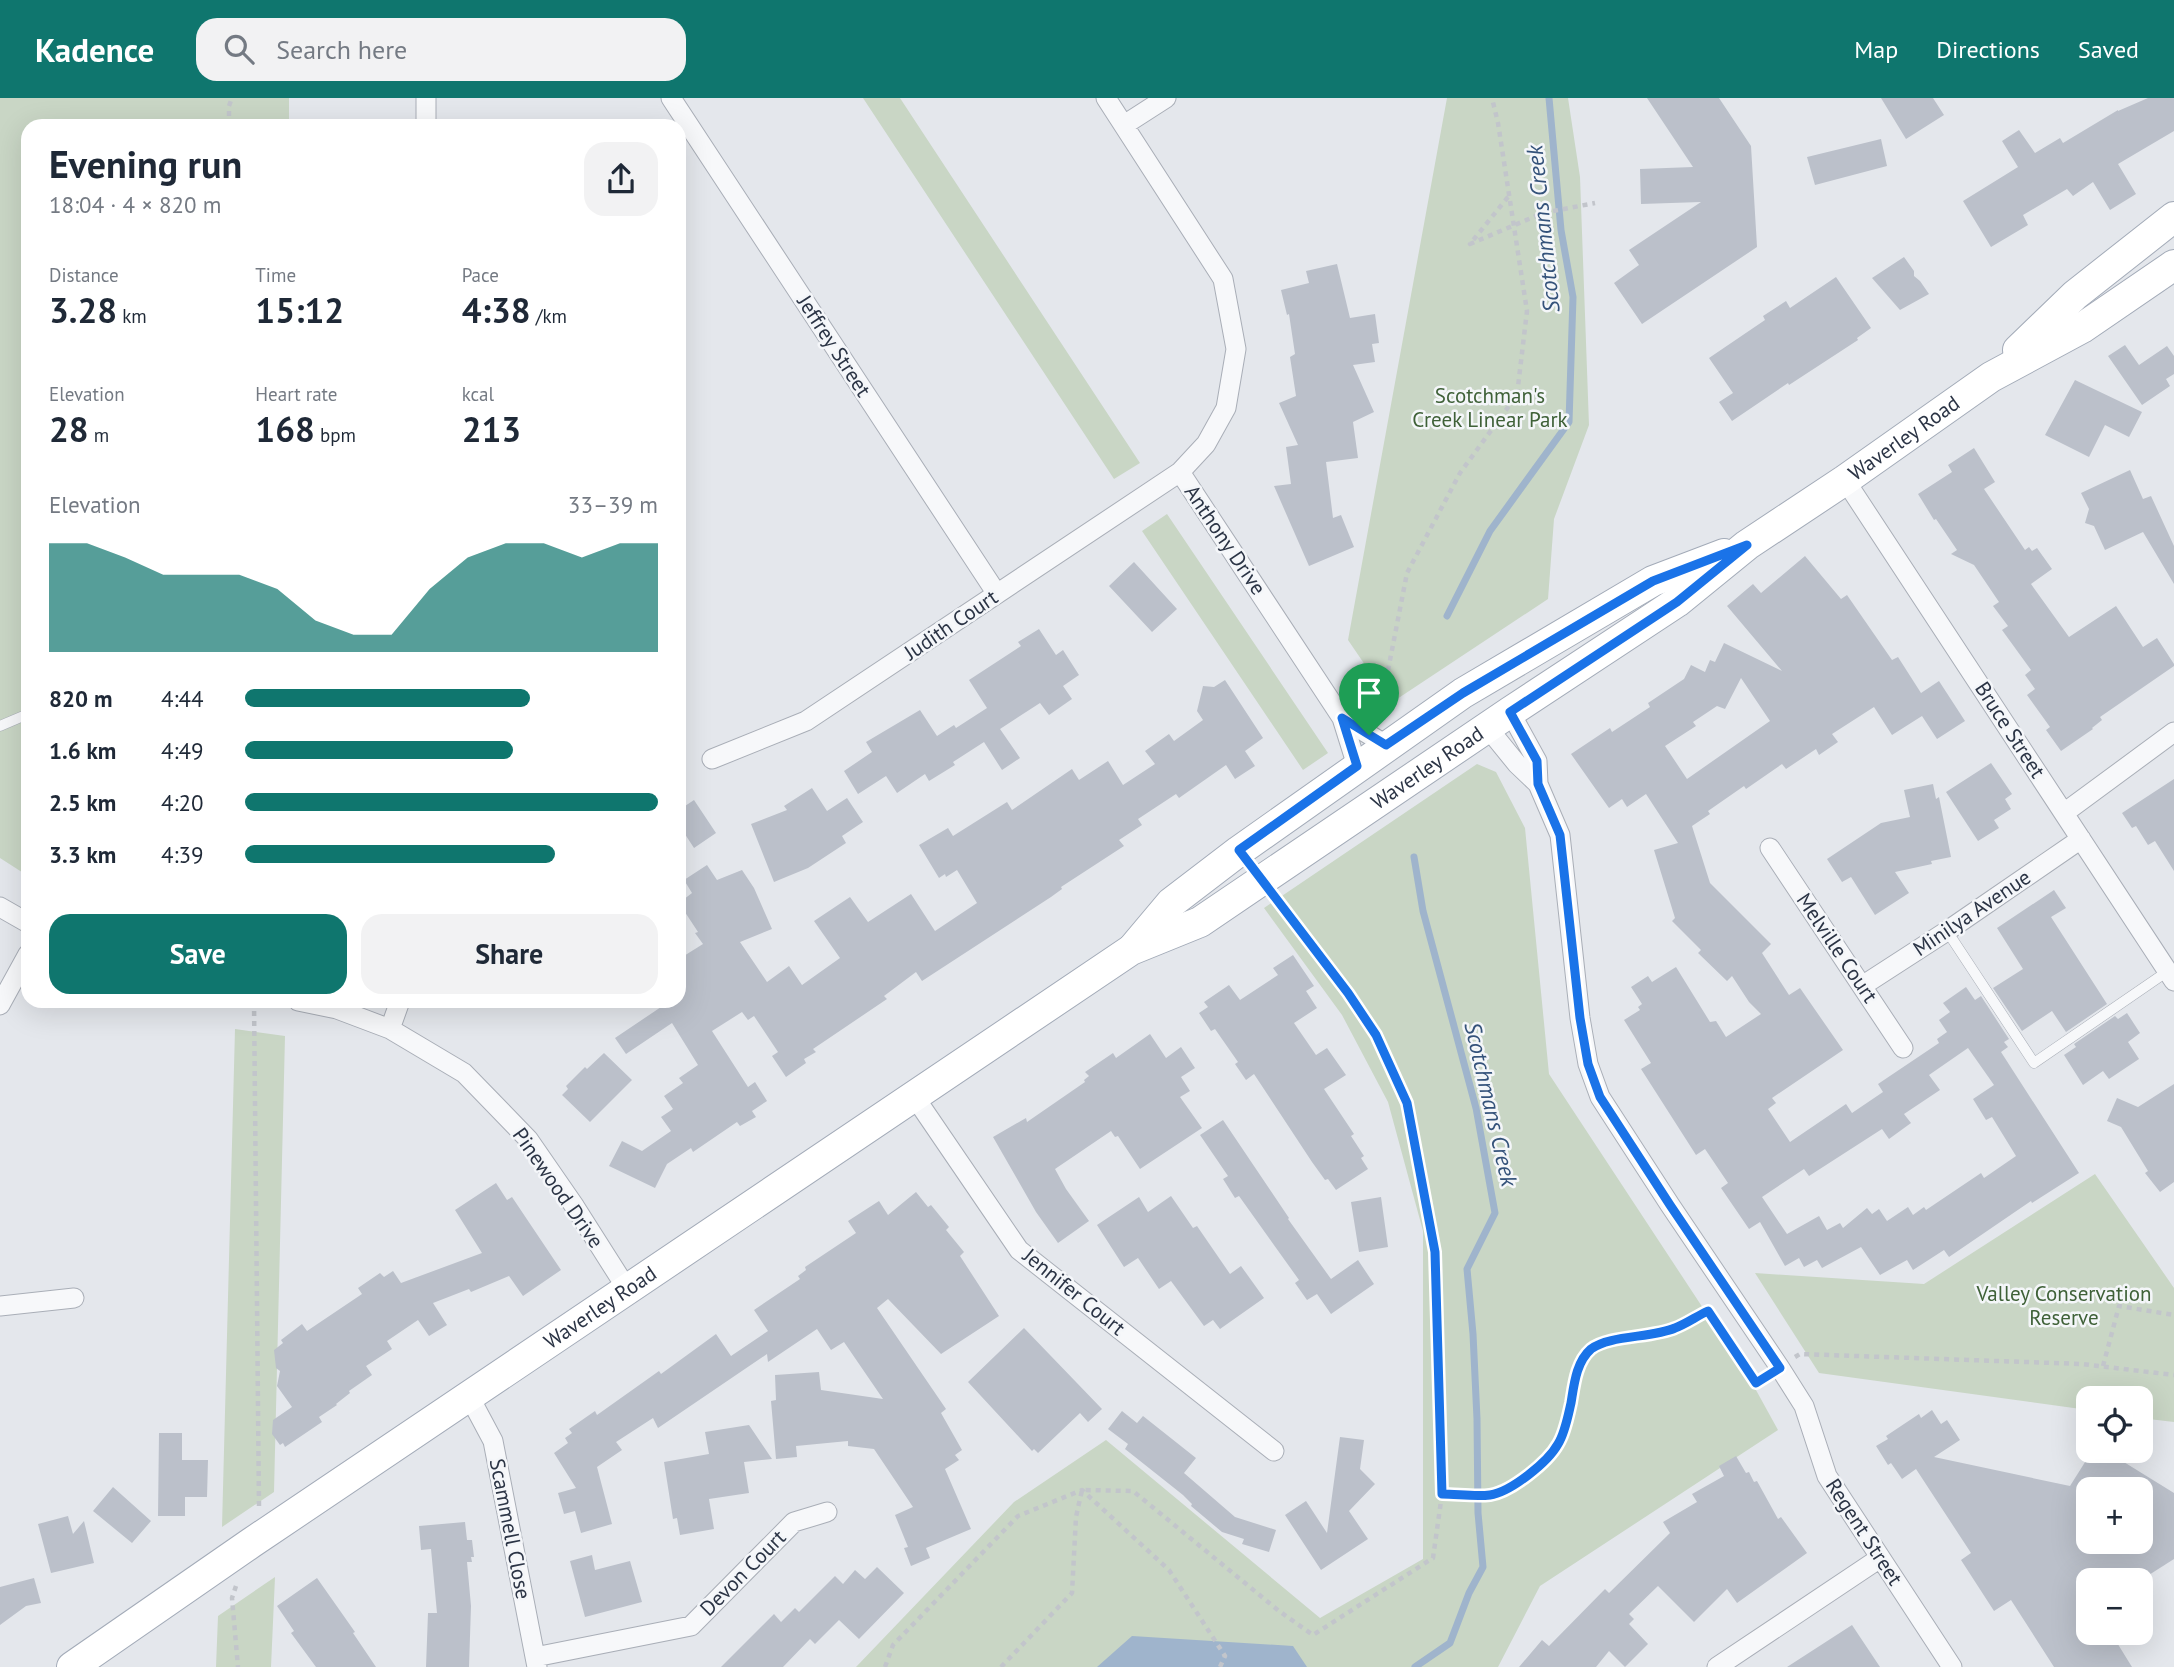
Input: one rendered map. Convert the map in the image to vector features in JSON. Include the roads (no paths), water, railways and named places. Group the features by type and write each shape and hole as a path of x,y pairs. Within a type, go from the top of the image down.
{"main road":[{"name":"Waverley Road","path":"1991,377 2076,295 2174,217"},
{"name":"Waverley Road","path":"72,1667 469,1395 1131,950 1200,922 1677,602 1747,545 1991,377 2082,328 2174,265"},
{"name":"Waverley Road","path":"1131,950 1171,903 1239,850 1357,766 1378,740 1653,581 1747,545"},
{"path":"1472,688 1499,719"}],"street":[{"path":"426,98 426,119"},
{"name":"Jeffrey Street","path":"671,98 685,119"},
{"name":"Anthony Drive","path":"1105,98 1223,279 1236,349 1226,408 1206,444 1180,472 1342,718 1357,766"},
{"path":"1124,125 1166,98"},
{"name":"Jeffrey Street","path":"686,121 997,594"},
{"name":"Judith Court","path":"712,759 806,721 1180,472"},
{"name":"Bruce Street","path":"1845,480 2171,976"},
{"name":"Anthony Drive","path":"1342,718 1378,740"},
{"name":"Regent Street","path":"1499,719 1537,761 1538,784 1560,835 1580,1018 1588,1064 1600,1097 1804,1406 1827,1476 1952,1667"},
{"name":"Regent Street","path":"1499,719 1517,764 1538,784"},
{"path":"2064,813 2174,733"},
{"name":"Minilya Avenue","path":"1862,986 2081,839"},
{"name":"Melville Court","path":"1770,848 1903,1048"},
{"path":"0,907 21,919"},
{"path":"0,1005 21,967"},
{"name":"Pinewood Drive","path":"332,1008 390,1029 464,1073 528,1139 627,1289"},
{"path":"390,1029 398,1008"},
{"name":"Jennifer Court","path":"914,1096 1019,1250 1274,1451"},
{"path":"0,1306 74,1298"},
{"name":"Scammell Close","path":"469,1395 493,1441 536,1662"},
{"name":"Devon Court","path":"536,1662 691,1626 794,1522 827,1512"},
{"path":"1717,1667 1880,1558"}],"lane":[{"path":"0,726 21,717"},
{"path":"1947,931 2034,1063 2171,976"}],"water":[{"path":"1132,1636 1293,1646 1307,1667 1097,1667"}],"waterway":[{"name":"Scotchmans Creek","path":"1447,616 1490,531 1569,422 1573,297 1561,230 1549,98"},
{"name":"Scotchmans Creek","path":"1414,857 1423,911 1476,1108 1495,1213 1467,1269 1473,1334 1478,1513 1483,1567 1469,1593 1450,1643 1415,1667"}],"park label":[{"name":"Scotchman's Creek Linear Park","path":"1490,408"},
{"name":"Valley Conservation Reserve","path":"2064,1306"}]}
